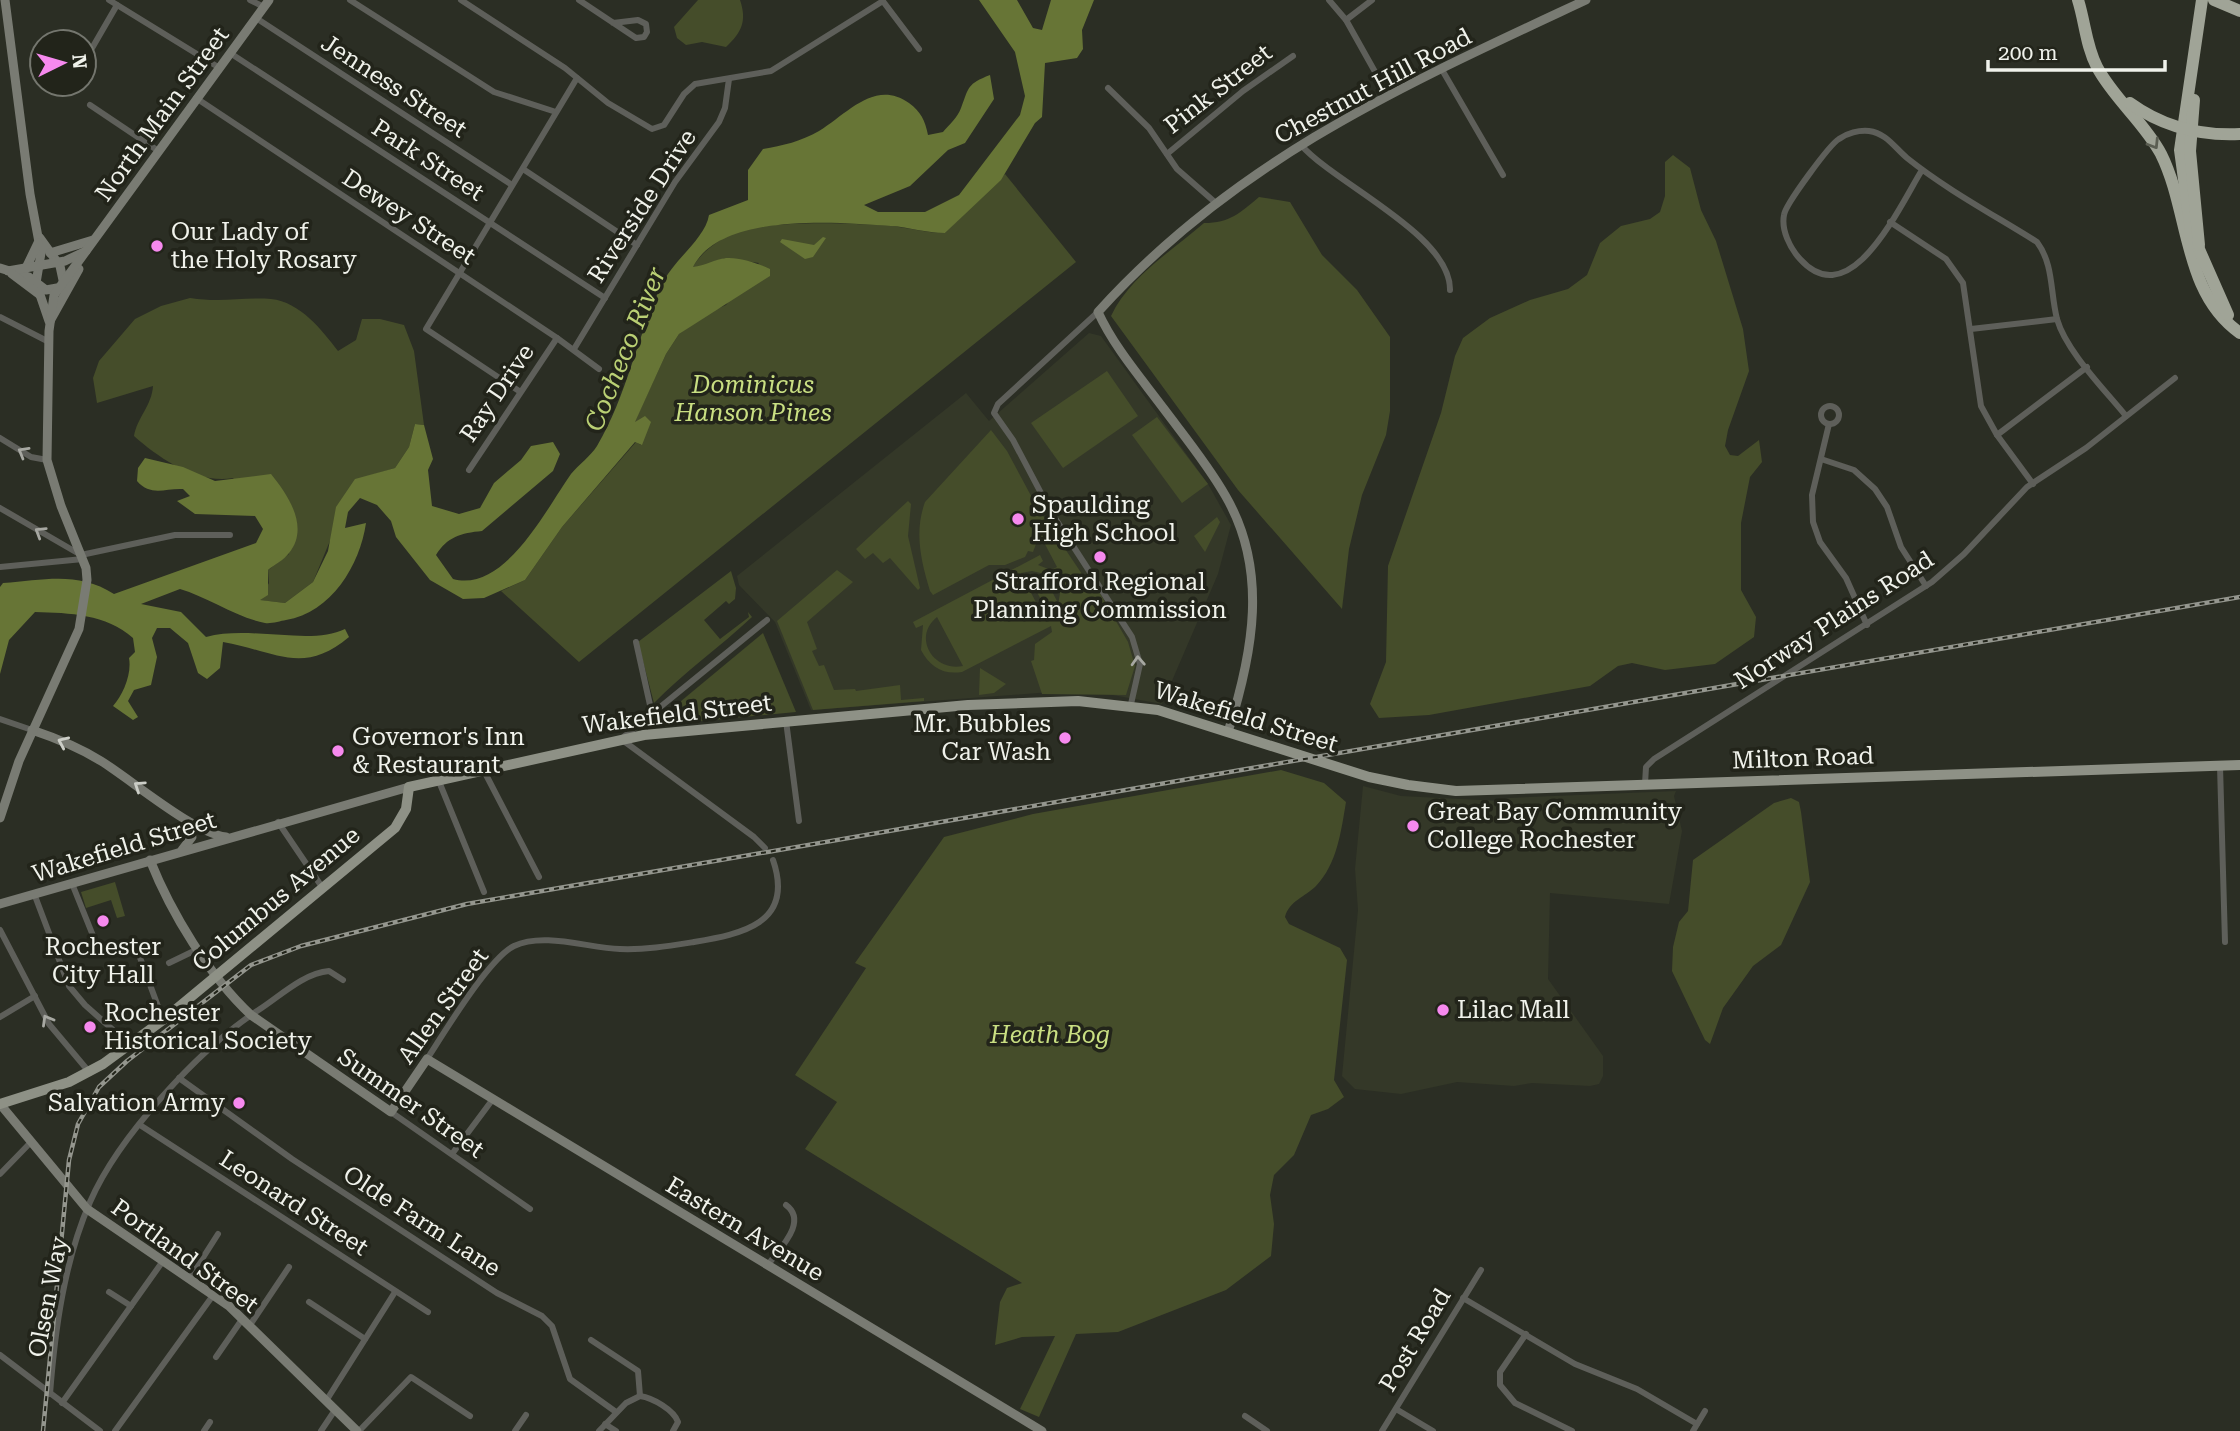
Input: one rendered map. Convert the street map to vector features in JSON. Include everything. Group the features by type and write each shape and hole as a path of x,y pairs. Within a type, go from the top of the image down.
{"highway":[{"path":"2078,0 2091,52 2113,90 2160,153 2171,179 2197,272 2225,322 2240,333"},
{"path":"2202,0 2186,130 2192,188 2200,230 2199,246 2211,280 2240,333"},
{"path":"2186,130 2215,1 2240,11"},
{"path":"2113,90 2154,119 2186,130 2240,134"}],"main road":[{"name":"Wakefield Street","path":"409,787 621,738 979,704 1078,701 1131,705 1228,732 1369,777"},
{"name":"Milton Road","path":"1369,777 1408,785 1466,791 2240,765"},
{"name":"Columbus Avenue","path":"0,1104 90,1073 131,1045 400,823 406,809 409,787"}],"street":[{"path":"5,0 4,31 37,238 40,266 36,283"},
{"path":"109,0 218,68"},
{"path":"250,0 267,4"},
{"path":"350,0 494,92 556,112"},
{"path":"461,0 578,78 608,103 652,129 664,125 684,94 695,84 757,75 783,65 883,0 919,49"},
{"path":"579,0 613,23 636,38 641,38 647,32 647,26 641,20 613,23"},
{"path":"1329,0 1346,20 1388,95"},
{"path":"1346,20 1372,0"},
{"name":"Chestnut Hill Road","path":"1131,705 1139,656 1123,621 1051,512 1013,440 993,413 998,404 1217,204 1300,144 1441,68 1586,0"},
{"name":"North Main Street","path":"0,818 32,730 82,620 87,580 82,557 61,506 47,460 49,322 60,284 267,4"},
{"path":"98,38 117,5"},
{"name":"Jenness Street","path":"256,18 512,185"},
{"name":"Park Street","path":"230,53 605,298"},
{"name":"Pink Street","path":"1167,154 1243,91 1293,56"},
{"path":"1441,68 1503,175"},
{"path":"519,391 426,329 578,78"},
{"name":"Riverside Drive","path":"574,349 675,182 723,115 729,79"},
{"path":"1108,88 1149,128 1177,169 1217,204"},
{"name":"Dewey Street","path":"196,98 574,349 599,369"},
{"path":"90,105 157,150"},
{"path":"1922,170 1860,264 1838,275 1824,275 1810,269 1794,251 1784,229 1783,217 1792,196 1833,143 1852,133 1867,131 1880,134 1922,170 2037,242 2047,255 2057,319 2065,339 2126,416"},
{"path":"1300,144 1318,163 1423,242 1444,267 1450,290"},
{"path":"523,169 637,245"},
{"path":"1890,222 1953,268 1963,283 1981,407 1997,435 2033,484"},
{"path":"4,269 46,290 60,284 62,270 37,238"},
{"path":"26,268 37,238"},
{"path":"50,253 93,240"},
{"path":"4,269 40,266 86,251"},
{"name":"North Main Street","path":"49,322 63,292 85,261 86,251"},
{"path":"4,269 40,296"},
{"name":"North Main Street","path":"36,283 49,322"},
{"path":"1098,312 1121,350 1218,483 1246,542 1253,585 1252,628 1228,732"},
{"path":"0,317 49,342"},
{"path":"1971,329 2057,319"},
{"name":"Ray Drive","path":"468,470 557,338"},
{"path":"1997,435 2087,367"},
{"name":"Norway Plains Road","path":"1645,784 1646,767 1654,759 1926,586 1954,564 2007,507 2033,484 2086,448 2175,378"},
{"path":"1829,424 1812,495 1814,528 1824,548 1846,578 1867,625"},
{"path":"0,438 31,457 47,460"},
{"path":"1821,459 1854,470 1875,489 1890,514 1901,547 1926,586"},
{"path":"0,508 82,557"},
{"path":"0,567 82,557 175,536 230,535"},
{"path":"765,848 754,836 621,738 767,620"},
{"path":"636,642 652,714"},
{"path":"0,719 92,756 215,835 228,837"},
{"path":"786,721 799,821"},
{"path":"2220,766 2225,942"},
{"path":"482,769 539,877"},
{"path":"438,779 484,892"},
{"name":"Wakefield Street","path":"0,904 73,886 278,822 409,787"},
{"path":"180,851 192,837 185,817"},
{"path":"278,822 322,887"},
{"name":"Summer Street","path":"150,860 215,978 251,1014 530,1209"},
{"name":"Allen Street","path":"391,1112 483,978 507,950 537,941 600,948 649,948 746,932 764,919 775,901 778,885 773,860"},
{"path":"73,886 97,948 106,954 135,944 163,1020"},
{"path":"35,896 69,986 85,1005 131,1045"},
{"path":"0,930 55,1033 90,1073"},
{"path":"169,963 198,949"},
{"name":"Olsen Way","path":"50,1394 61,1302 87,1209 140,1125 179,1078 251,1014 314,974 329,971 343,979"},
{"path":"0,1017 35,996"},
{"name":"Eastern Avenue","path":"428,1059 1042,1431"},
{"name":"Olde Farm Lane","path":"179,1078 303,1167 489,1288 542,1316 552,1326 570,1379 616,1412"},
{"path":"452,1154 493,1099"},
{"name":"Portland Street","path":"0,1104 87,1209 214,1294 243,1318 358,1431"},
{"name":"Leonard Street","path":"140,1125 428,1312"},
{"path":"0,1174 32,1140"},
{"path":"768,1265 783,1248 795,1219 793,1211 786,1205"},
{"path":"190,1278 218,1234"},
{"path":"62,1403 163,1261"},
{"path":"250,1325 289,1267"},
{"name":"Post Road","path":"1382,1431 1481,1270"},
{"path":"109,1292 131,1306"},
{"path":"326,1401 395,1292"},
{"path":"115,1431 214,1294"},
{"path":"1463,1298 1576,1364 1637,1389 1698,1424"},
{"path":"309,1302 365,1339"},
{"path":"216,1357 243,1318"},
{"path":"1526,1334 1500,1372 1500,1385 1515,1403 1572,1431"},
{"path":"591,1339 638,1371 640,1396"},
{"path":"0,1355 100,1431"},
{"path":"358,1431 411,1377 470,1416"},
{"path":"599,1431 631,1399 640,1396 651,1399 676,1417 678,1422 673,1431"},
{"path":"1395,1409 1433,1431"},
{"path":"321,1431 335,1410"},
{"path":"1693,1431 1705,1411"},
{"path":"515,1431 526,1415"},
{"path":"1245,1416 1267,1431"},
{"path":"204,1431 210,1422"},
{"path":"606,1424 616,1431"}],"shaded area":[{"path":"979,0 1017,0 1033,28 1042,30 1051,0 1094,0 1082,30 1083,49 1077,58 1045,63 1042,117 1035,123 1001,180 945,233 868,224 782,224 728,237 707,249 693,267 726,258 737,258 770,269 770,276 679,334 666,354 635,422 645,416 651,422 642,445 635,442 562,527 525,580 484,598 463,599 430,580 396,537 391,521 377,505 360,498 348,512 345,528 366,523 363,539 350,570 330,597 302,616 265,623 244,617 180,589 141,604 181,612 206,637 242,633 315,636 345,629 349,637 333,649 317,656 288,658 223,642 220,668 207,679 198,673 188,643 170,628 157,628 152,638 157,657 151,685 134,690 128,701 138,717 133,720 113,706 128,677 129,658 135,652 133,638 99,619 74,614 35,612 9,640 0,674 0,587 3,583 47,579 74,580 87,582 114,594 256,543 263,529 255,516 195,514 177,501 190,496 183,489 159,491 142,486 137,481 138,468 145,458 183,467 215,481 271,474 290,501 297,522 297,533 289,553 268,570 268,595 260,600 285,603 313,582 328,551 336,507 355,479 395,468 409,447 415,424 424,425 433,459 428,470 432,506 459,514 480,508 494,483 521,460 531,446 553,442 560,454 553,471 482,531 455,537 436,555 453,579 472,580 490,573 507,561 522,545 571,474 597,446 616,407 662,284 696,241 709,215 748,200 748,170 763,149 806,138 862,101 885,95 897,97 913,106 922,117 928,135 943,132 958,115 970,87 990,75 994,99 965,143 948,150 910,186 864,205 878,212 925,212 959,195 1020,115 1025,96 1015,52"},
{"path":"823,237 826,238 813,257 805,259 780,242 782,239 814,245"},
{"name":"Spaulding High School","path":"1089,333 1101,336 1208,484 1231,525 1218,574 1162,704 1096,692 1051,692 811,710 775,622 739,585 737,576 966,393 989,421"},
{"path":"1363,786 1401,796 1500,801 1509,798 1676,791 1674,796 1682,831 1669,904 1550,893 1548,979 1603,1056 1603,1076 1599,1084 1590,1086 1532,1083 1514,1086 1457,1082 1401,1094 1355,1089 1342,1076 1358,910 1355,869"}],"green space":[{"path":"698,0 740,0 742,26 726,47 702,42 686,45 677,38 674,27"},
{"path":"1673,155 1690,168 1701,210 1716,241 1743,329 1749,371 1725,446 1730,455 1738,456 1759,440 1762,462 1750,477 1741,523 1741,590 1756,617 1754,637 1715,664 1665,670 1632,663 1618,666 1590,686 1429,715 1379,718 1370,704 1386,662 1388,566 1441,413 1455,356 1463,338 1490,318 1530,300 1568,289 1587,275 1600,243 1621,226 1650,219 1660,212 1665,196 1665,162"},
{"name":"Dominicus Hanson Pines","path":"1005,174 1076,262 579,662 501,591 525,580 562,527 636,442 641,445 634,423 666,354 679,334 708,313 726,305 759,263 725,258 706,266 692,268 709,248 732,234 747,229 787,224 876,225 945,233"},
{"path":"1259,197 1290,202 1322,255 1357,290 1390,337 1390,411 1386,435 1362,495 1349,549 1342,609 1238,490 1111,316 1140,277 1204,223 1228,219"},
{"path":"190,298 282,301 309,318 338,351 356,340 362,319 380,319 404,325 414,351 424,425 415,424 409,447 395,468 355,480 313,582 285,603 259,600 269,583 268,570 289,554 233,478 206,477 180,468 134,436 153,386 97,403 93,378 99,361 135,319 161,306"},
{"path":"1107,371 1138,416 1063,468 1031,423"},
{"path":"1157,417 1208,484 1182,503 1132,435"},
{"path":"991,430 1007,451 1037,507 1092,589 1098,590 1128,642 1135,666 1126,695 1042,694 1031,661 1034,660 1035,644 1052,632 1051,626 962,672 943,671 929,661 921,650 923,625 916,628 913,622 1040,555 1043,561 1038,565 1051,570 1057,567 1038,531 1032,533 1030,542 1036,544 1033,552 1028,551 1025,557 1005,565 989,565 933,595 927,580 919,535 925,502","holes":["1032,571 1049,575 1060,593 1057,612 1046,622 1021,573","937,617 963,666 943,664 929,651 926,634"]},
{"path":"908,501 911,504 908,536 920,588 918,590 890,558 883,563 873,553 865,559 856,549"},
{"path":"1217,517 1220,522 1205,552 1194,536"},
{"path":"837,570 853,582 807,622 817,649 812,651 819,666 824,665 834,690 856,691 900,685 901,700 924,698 924,701 813,710 777,621"},
{"path":"731,571 736,588 735,599 729,604 726,601 704,620 720,639 749,617 748,612 752,617 654,703 638,642"},
{"path":"1044,576 1057,601 1045,607 1032,583"},
{"path":"763,633 796,712 651,726"},
{"path":"980,668 1006,684 994,693 979,695"},
{"name":"Heath Bog","path":"1281,770 1324,783 1346,802 1337,847 1329,868 1316,886 1290,907 1285,917 1289,924 1340,948 1347,960 1334,1080 1344,1097 1328,1109 1311,1115 1294,1155 1274,1175 1270,1195 1274,1224 1271,1256 1226,1290 1118,1332 1076,1334 1039,1417 1020,1409 1055,1336 1022,1337 995,1345 1000,1302 1007,1288 1022,1283 805,1149 837,1102 795,1075 866,968 855,963 944,837 1033,814"},
{"path":"1791,798 1799,802 1810,882 1781,945 1753,966 1723,1008 1710,1044 1705,1040 1672,971 1673,947 1679,922 1688,911 1693,860 1774,803"},
{"path":"115,882 125,916 117,918 111,900 86,908 81,892"}],"railway":[{"path":"43,1431 69,1160 78,1124 99,1087 127,1061 251,965 301,946 467,904 2240,597"}],"place":[{"name":"Our Lady of the Holy Rosary","path":"157,246"},
{"name":"Spaulding High School","path":"1018,519"},
{"name":"Strafford Regional Planning Commission","path":"1100,557"},
{"name":"Mr. Bubbles Car Wash","path":"1065,738"},
{"name":"Governor's Inn & Restaurant","path":"338,751"},
{"name":"Great Bay Community College Rochester","path":"1413,826"},
{"name":"Rochester City Hall","path":"103,921"},
{"name":"Lilac Mall","path":"1443,1010"},
{"name":"Rochester Historical Society","path":"90,1027"},
{"name":"Salvation Army","path":"239,1103"}],"water label":[{"name":"Cocheco River","path":"625,349"}]}
